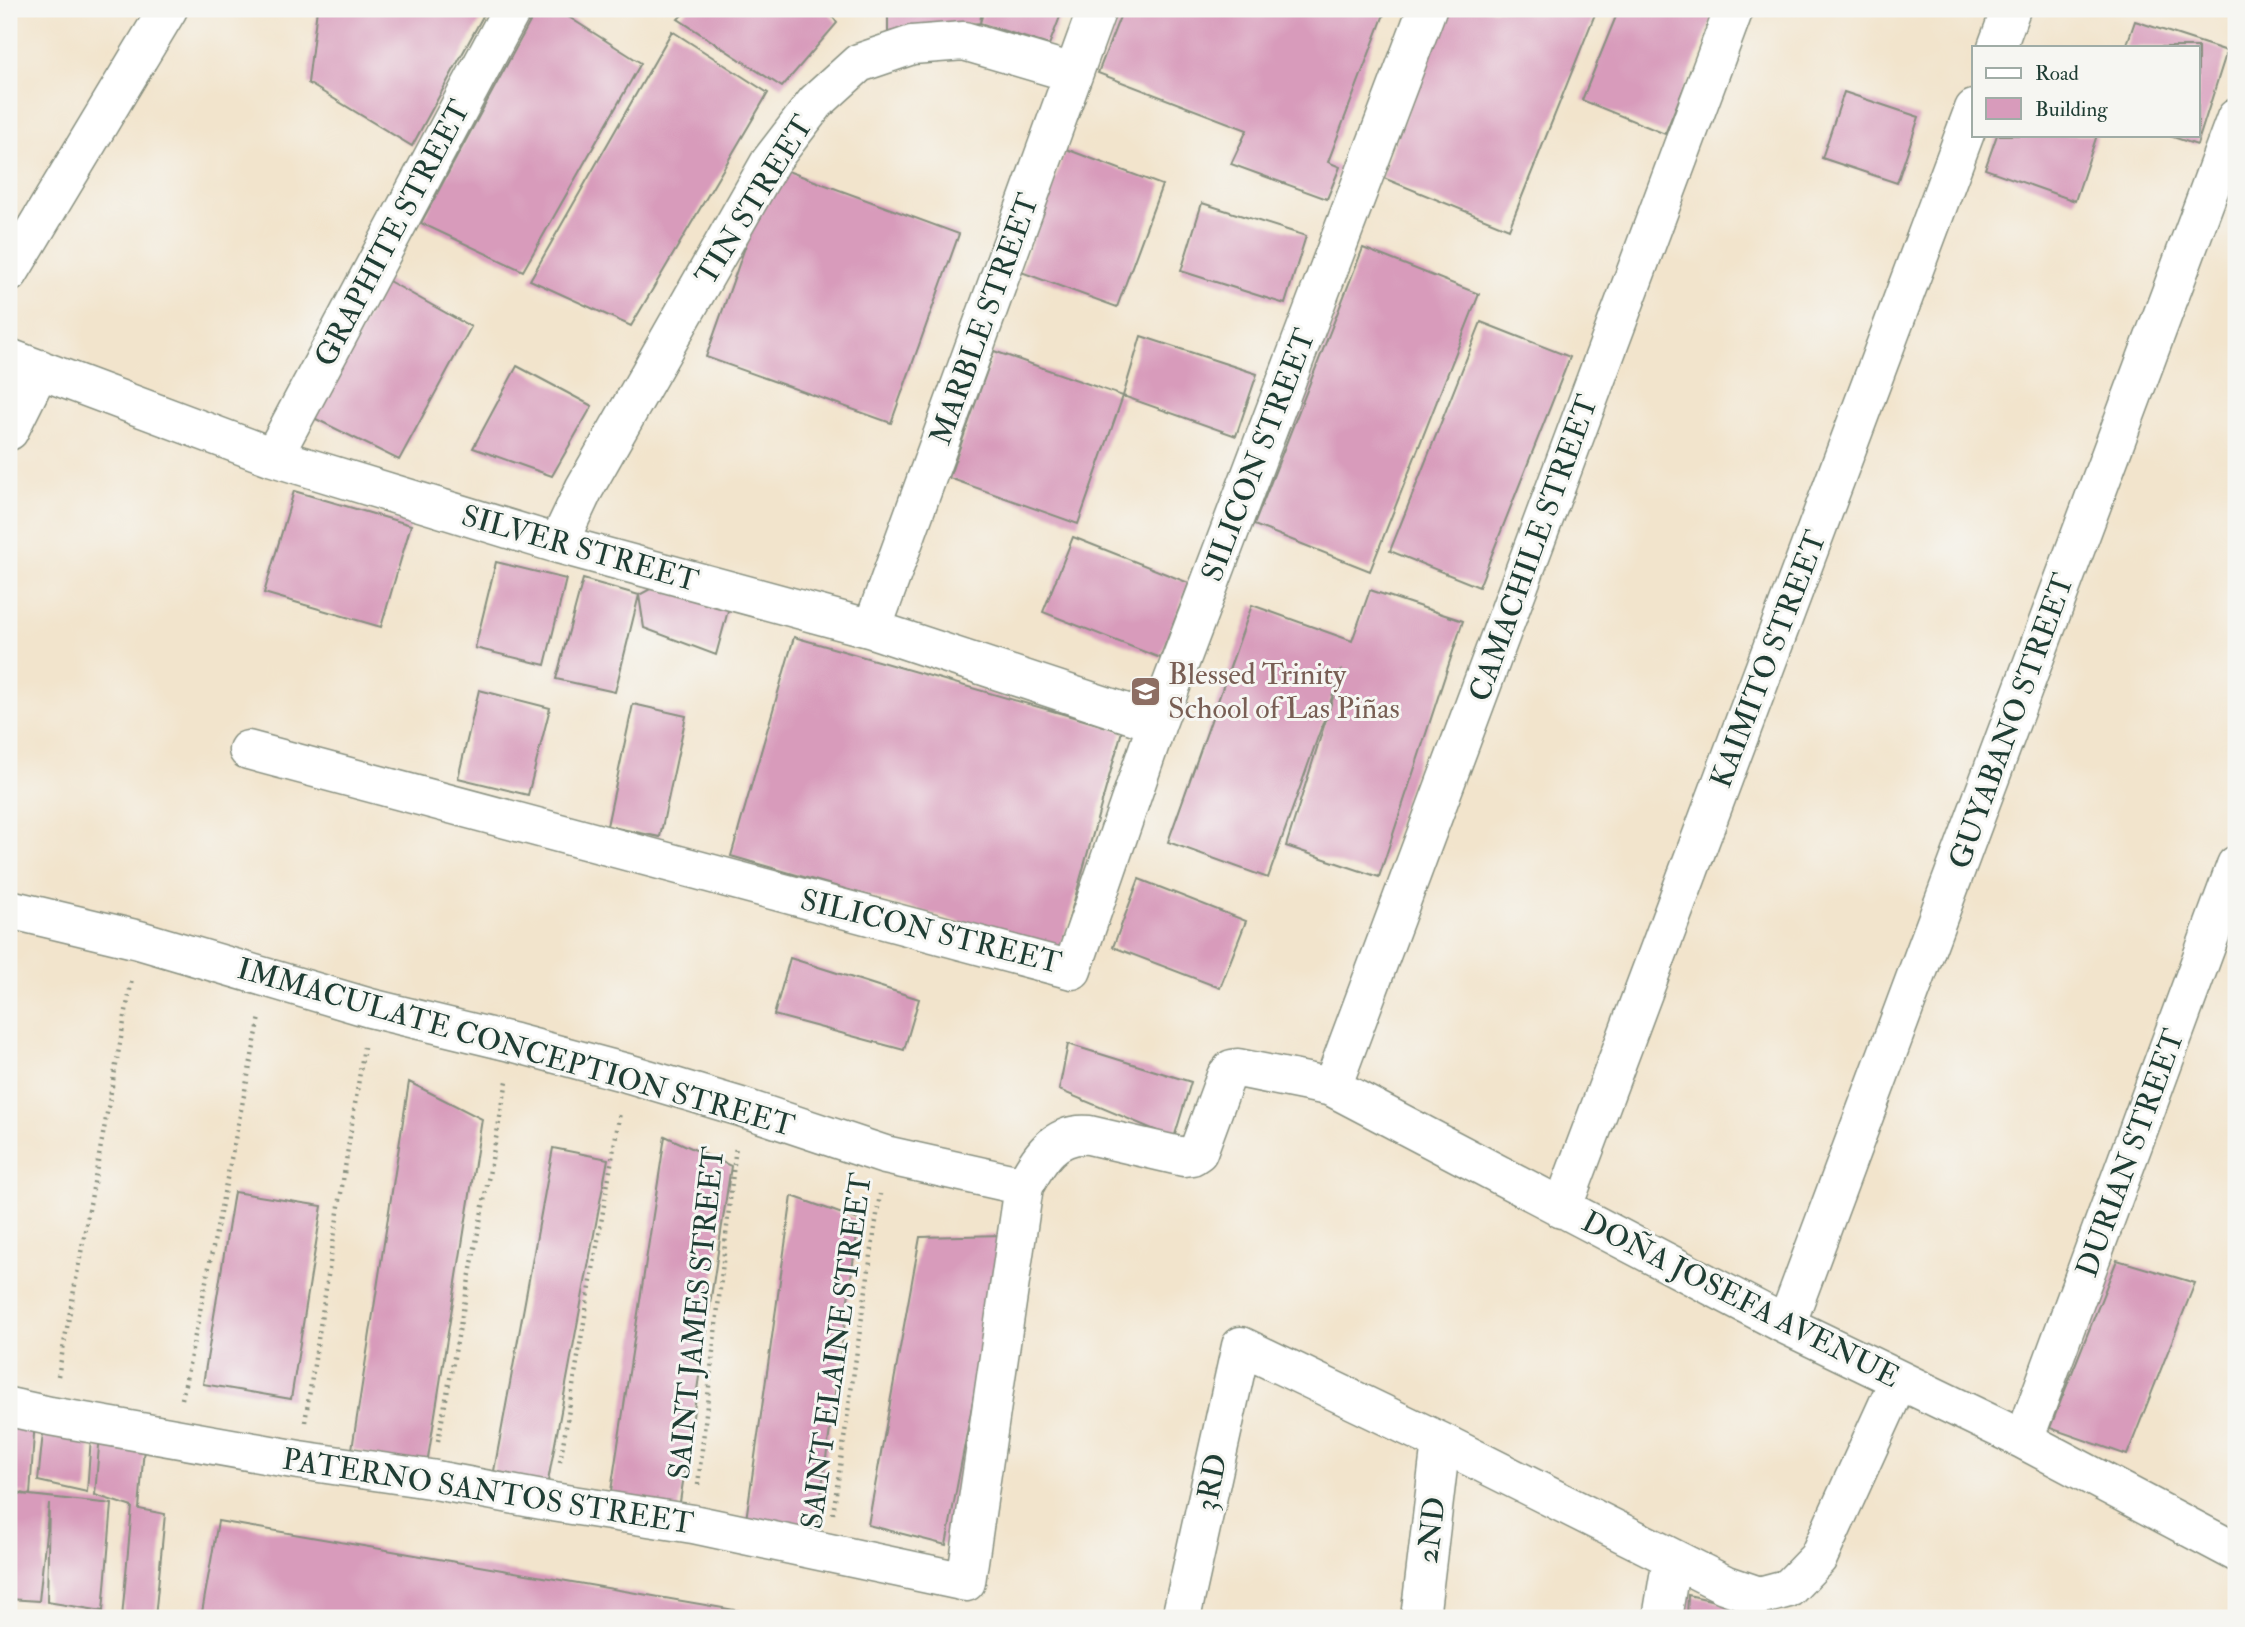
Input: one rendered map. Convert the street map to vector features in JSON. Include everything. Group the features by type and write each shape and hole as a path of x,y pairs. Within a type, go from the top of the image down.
{"street":[{"path":"9,273 168,9"},
{"name":"GRAPHITE STREET","path":"273,457 512,9"},
{"name":"MARBLE STREET","path":"872,629 1097,9"},
{"name":"SILICON STREET","path":"248,750 1072,970 1157,723 1427,9"},
{"name":"CAMACHILE STREET","path":"1332,1087 1734,9"},
{"path":"1997,46 2011,9"},
{"name":"TIN STREET","path":"558,544 584,489 770,162 816,102 859,63 912,45 964,41 1073,73"},
{"name":"KAIMITO STREET","path":"1562,1209 1972,114"},
{"name":"GUYABANO STREET","path":"1786,1325 2236,118"},
{"path":"9,431 24,364"},
{"name":"SILVER STREET","path":"24,364 273,457 558,544 872,629 1157,723"},
{"name":"DURIAN STREET","path":"2024,1440 2236,865"},
{"name":"IMMACULATE CONCEPTION STREET","path":"9,909 139,940 370,1008 626,1073 741,1107 886,1155 1024,1186"},
{"name":"DOÑA JOSEFA AVENUE","path":"1024,1186 1039,1160 1051,1147 1074,1134 1184,1157 1192,1156 1198,1152 1226,1076 1232,1069 1332,1087 1786,1325 2024,1440 2236,1552"},
{"name":"PATERNO SANTOS STREET","path":"9,1407 299,1460 430,1479 553,1503 693,1524 966,1582 1024,1186"},
{"name":"3RD","path":"1181,1618 1241,1346 1441,1442"},
{"path":"1441,1442 1724,1584 1759,1596 1788,1588 1818,1558 1899,1380"},
{"name":"2ND","path":"1420,1618 1441,1442"},
{"path":"1662,1618 1672,1558"}],"path":[{"path":"50,1416 139,940"},
{"path":"174,1438 267,978"},
{"path":"299,1460 370,1008"},
{"path":"430,1479 515,1043"},
{"path":"553,1503 626,1073"},
{"name":"SAINT JAMES STREET","path":"693,1524 741,1107"},
{"name":"SAINT ELAINE STREET","path":"827,1554 886,1155"}],"building":[{"path":"317,9 469,9 483,16 412,146 308,83"},
{"path":"537,9 556,9 641,63 523,271 421,223"},
{"path":"688,9 827,9 837,23 782,87 678,19"},
{"path":"888,9 982,9 980,23 888,32"},
{"path":"984,9 1063,9 1049,45 980,23"},
{"path":"1123,9 1386,9 1328,162 1340,167 1327,199 1231,164 1247,130 1098,73"},
{"path":"1447,9 1597,9 1509,229 1381,177"},
{"path":"1619,9 1716,9 1665,134 1582,100"},
{"path":"2135,21 2227,51 2200,136 2200,46 2126,46"},
{"path":"672,31 768,93 631,326 530,280"},
{"path":"1844,92 1919,117 1897,183 1822,158"},
{"path":"1997,136 2097,136 2075,201 1985,169"},
{"path":"2170,136 2200,136 2197,145"},
{"path":"1066,149 1162,185 1117,307 1021,272"},
{"path":"774,166 959,234 891,423 706,357"},
{"path":"1202,203 1306,236 1285,304 1181,271"},
{"path":"1363,248 1479,294 1370,571 1254,525"},
{"path":"387,280 471,327 399,460 314,418"},
{"path":"1481,322 1570,357 1479,587 1390,551"},
{"path":"1141,336 1257,374 1236,436 1123,396"},
{"path":"994,351 1123,396 1078,524 949,478"},
{"path":"517,366 592,406 552,476 473,448"},
{"path":"294,491 411,525 381,627 264,593"},
{"path":"1073,537 1189,583 1160,658 1043,612"},
{"path":"496,562 566,579 545,665 475,648"},
{"path":"583,579 639,595 615,692 556,679"},
{"path":"654,587 729,607 716,655 644,628 639,595"},
{"path":"1370,590 1463,621 1379,877 1286,846 1342,669 1268,878 1168,842 1252,605 1352,641"},
{"path":"794,637 1122,731 1060,951 731,856"},
{"path":"479,690 550,708 528,795 458,778"},
{"path":"633,704 686,716 660,837 607,826"},
{"path":"1139,879 1246,921 1220,988 1113,947"},
{"path":"790,958 919,999 904,1050 774,1015"},
{"path":"1068,1044 1191,1082 1174,1138 1059,1090"},
{"path":"409,1082 482,1119 426,1471 352,1449"},
{"path":"665,1136 731,1166 678,1515 609,1504"},
{"path":"553,1148 608,1159 546,1492 492,1482"},
{"path":"234,1192 322,1206 291,1399 203,1384"},
{"path":"792,1196 859,1220 815,1538 745,1527"},
{"path":"1004,1235 946,1545 868,1525 920,1237"},
{"path":"2117,1260 2195,1283 2127,1455 2050,1428"},
{"path":"35,1419 30,1495 9,1490 9,1421"},
{"path":"44,1423 92,1424 87,1492 38,1481"},
{"path":"100,1434 145,1435 139,1509 165,1514 155,1618 122,1618 132,1507 95,1495"},
{"path":"9,1493 112,1504 103,1611 47,1602 49,1504 39,1601 9,1599"},
{"path":"218,1521 775,1617 775,1618 201,1618"},
{"path":"1688,1595 1786,1617 1786,1618 1687,1618"}],"place":[{"name":"Blessed Trinity School of Las Piñas","path":"1145,691"}]}
